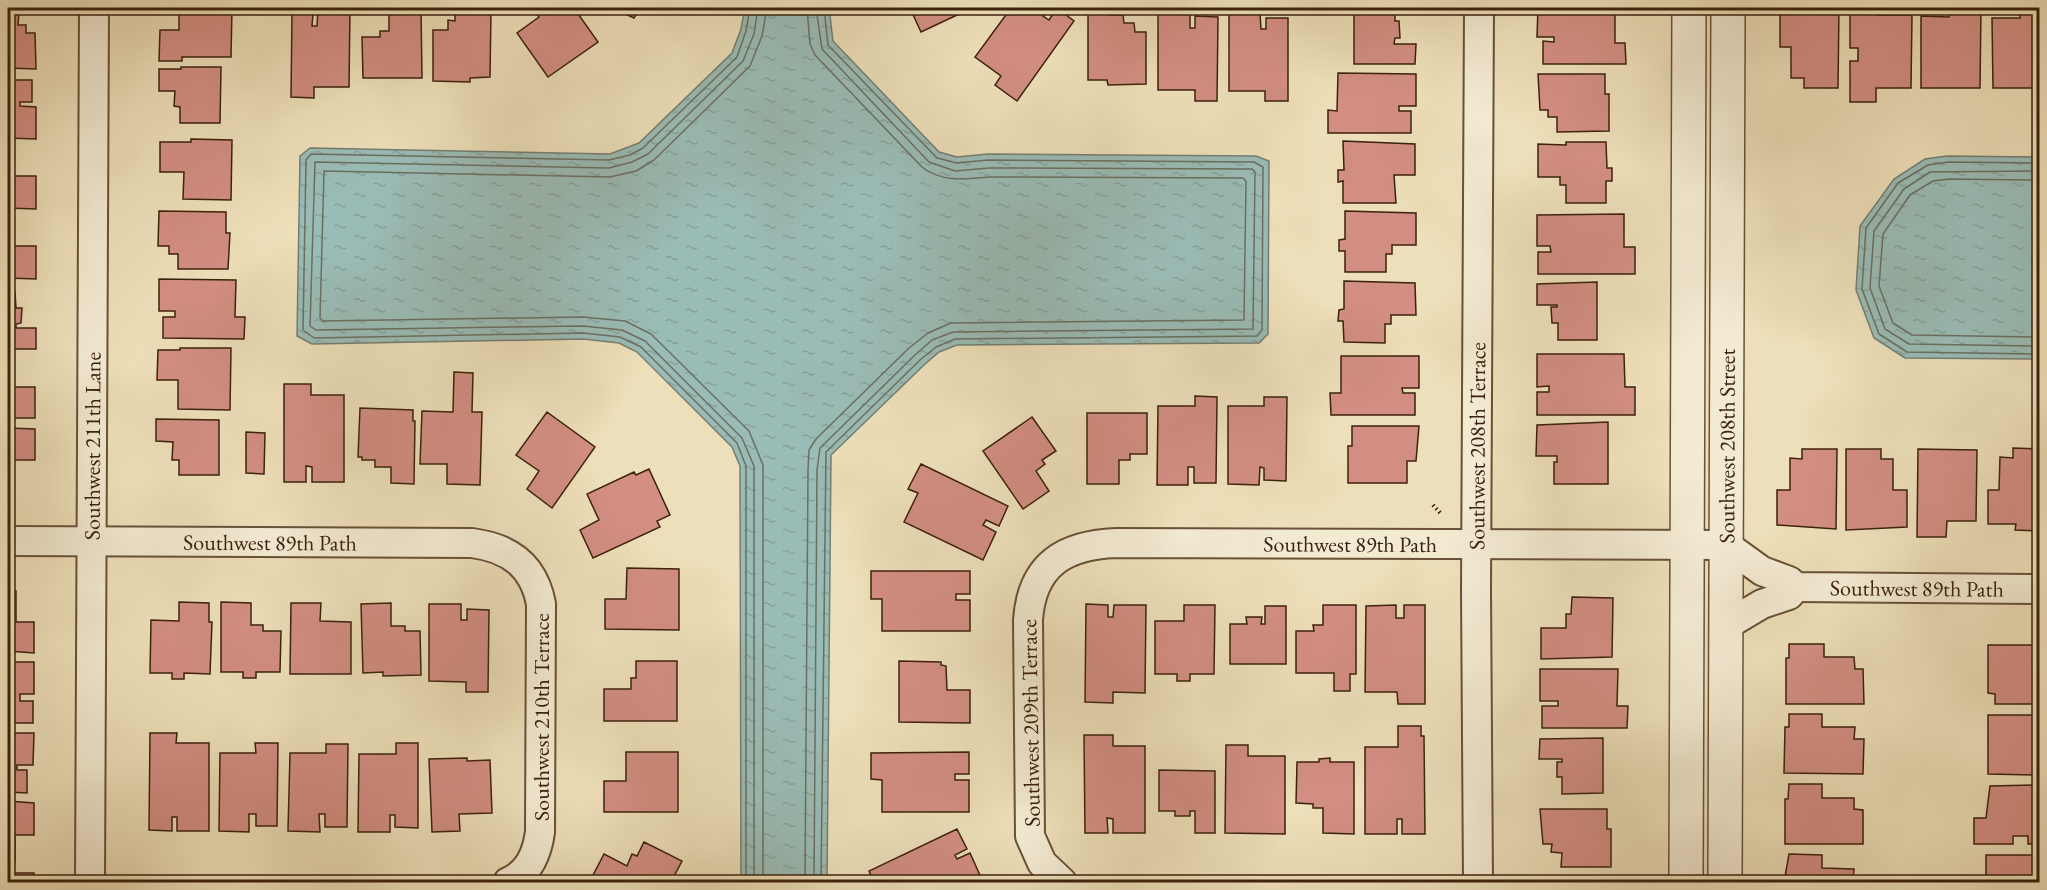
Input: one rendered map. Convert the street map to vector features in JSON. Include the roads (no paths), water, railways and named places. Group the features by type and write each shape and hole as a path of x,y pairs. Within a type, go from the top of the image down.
{"street":[{"name":"Southwest 211th Lane","path":"90,882 94,8"},
{"name":"Southwest 208th Terrace","path":"1478,882 1479,8"},
{"name":"Southwest 208th Street","path":"1686,882 1689,8"},
{"name":"Southwest 208th Street","path":"1725,882 1728,8"},
{"name":"Southwest 89th Path","path":"8,541 472,543 510,553 528,568"},
{"name":"Southwest 89th Path","path":"1044,571 1067,552 1095,544 1726,545 1762,571 1789,581 1796,587 2040,589"},
{"name":"Southwest 210th Terrace","path":"518,874 536,852 540,832 541,604 535,582 528,568"},
{"name":"Southwest 209th Terrace","path":"1044,571 1035,588 1028,620 1028,807 1033,846 1056,878"},
{"name":"Southwest 89th Path","path":"1725,626 1762,604 1789,595 1796,587"}],"water":[{"path":"745,8 829,8 833,41 939,152 957,157 988,154 1256,156 1269,161 1268,334 1259,343 957,345 939,352 924,365 831,455 827,882 741,882 740,466 732,447 637,352 619,343 583,339 312,344 297,336 300,156 310,148 610,154 639,143 732,53 741,29"},
{"path":"1947,156 2039,157 2039,359 1905,358 1874,338 1856,290 1860,226 1894,179 1925,159"}]}
